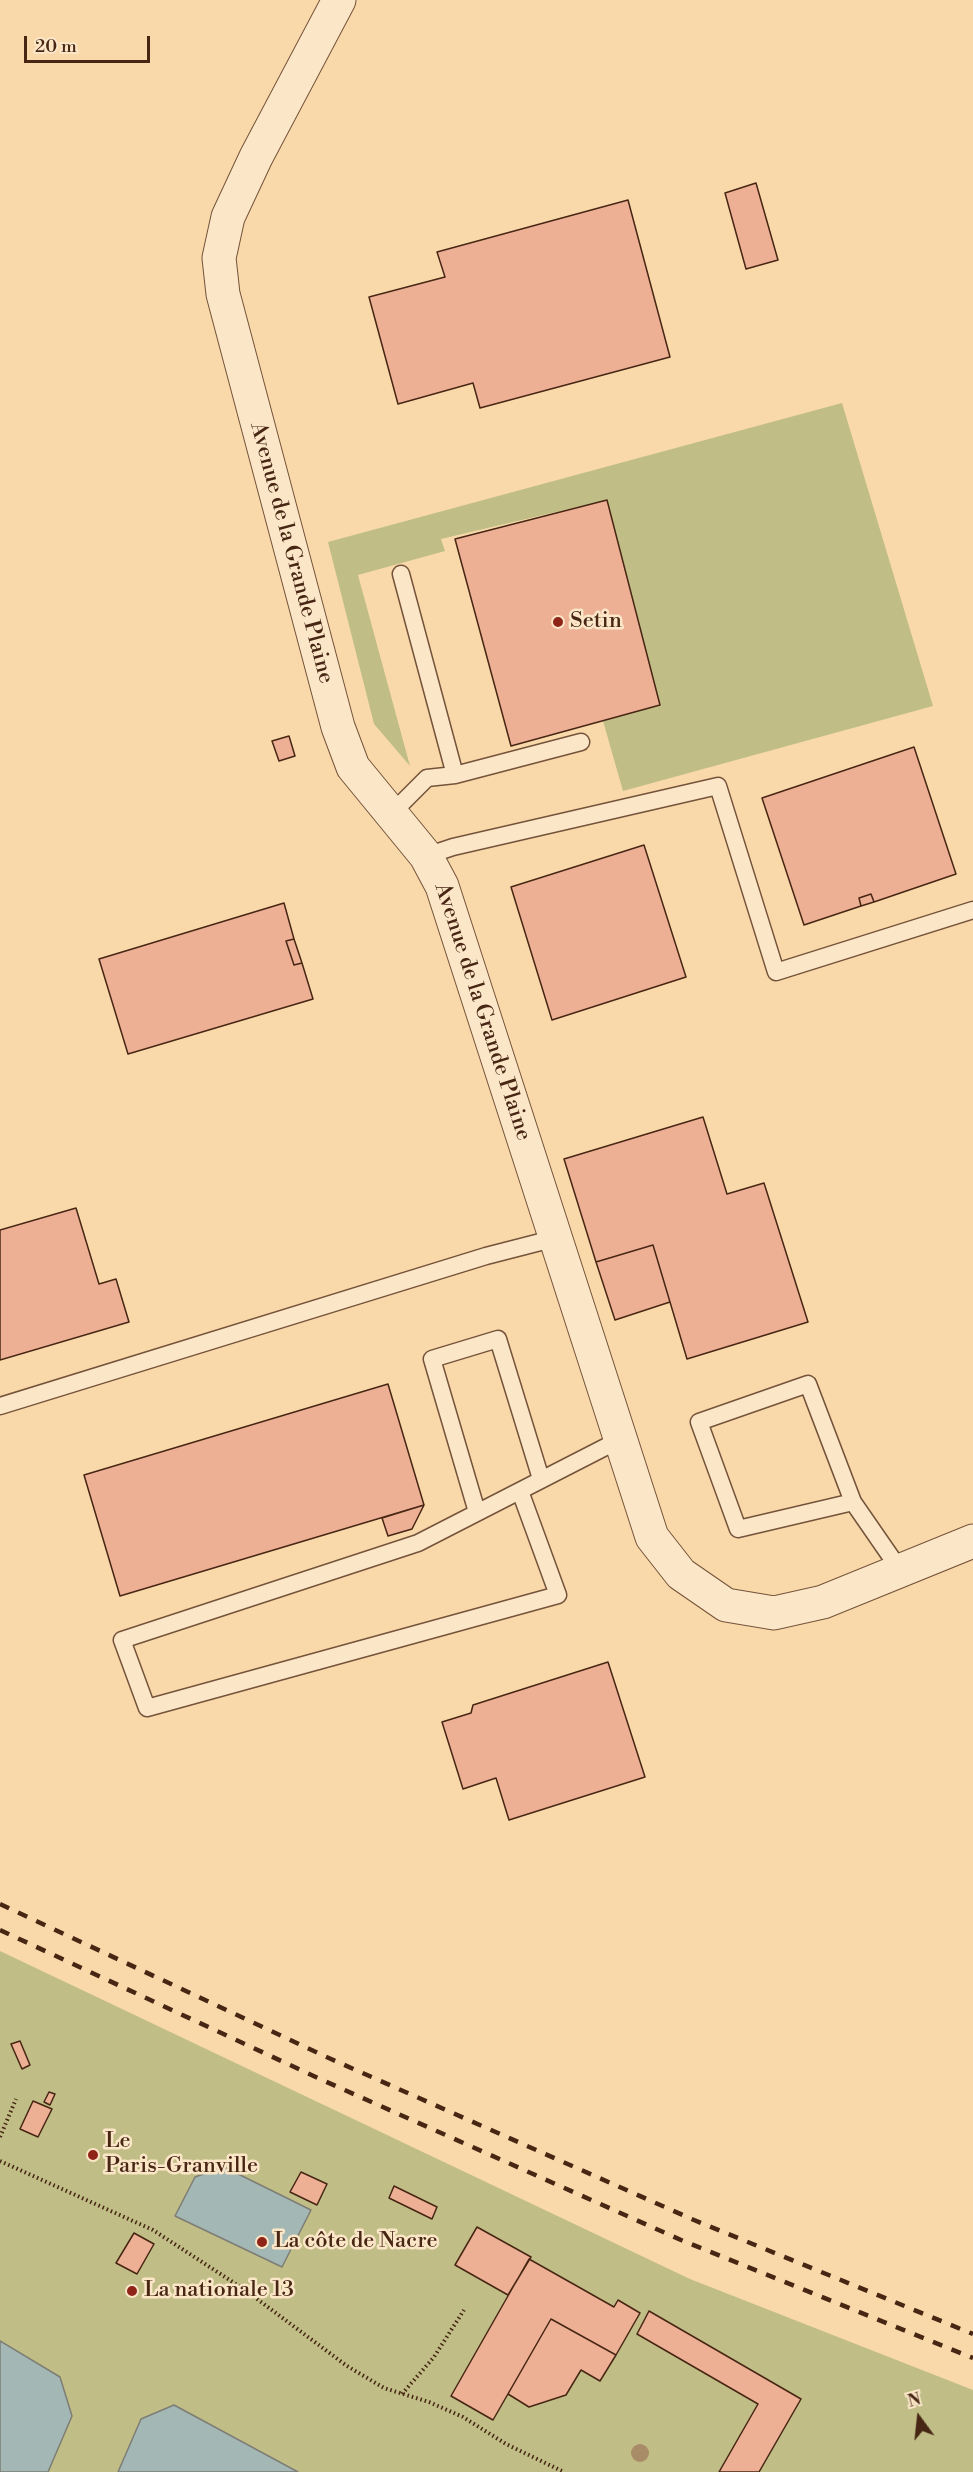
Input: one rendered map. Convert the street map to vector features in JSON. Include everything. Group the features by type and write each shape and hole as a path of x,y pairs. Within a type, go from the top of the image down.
{"street":[{"name":"Avenue de la Grande Plaine","path":"339,0 246,177 228,217 219,258 222,294 338,727 353,767 426,856 442,886 652,1537 681,1574 726,1605 774,1613 823,1602 973,1541"}],"lane":[{"path":"401,574 455,776"},
{"path":"391,814 427,778 455,776 581,742"},
{"path":"426,856 453,847 718,786 776,972 973,910"},
{"path":"0,1406 486,1256 556,1238"},
{"path":"477,1512 432,1359 498,1339 541,1479"},
{"path":"853,1502 738,1529 699,1422 808,1384 853,1502 900,1570"},
{"path":"520,1491 558,1595 147,1708 122,1640 418,1543 621,1439"}],"path":[{"path":"0,2137 16,2099"},
{"path":"0,2162 153,2230 245,2290 347,2366 384,2388 429,2402 463,2417 506,2444 564,2472"},
{"path":"402,2394 434,2357 464,2310"}],"shaded area":[{"path":"842,403 933,706 623,791 603,721 660,705 607,500 441,539 445,551 358,575 410,766 374,724 328,542"},
{"path":"0,1951 690,2279 973,2390 973,2472 0,2472"},
{"name":"La côte de Nacre","path":"224,2167 311,2210 282,2267 175,2216 195,2177"},
{"path":"0,2341 60,2377 72,2416 48,2472 0,2472"},
{"path":"174,2405 298,2472 118,2472 141,2419"}],"building":[{"path":"756,183 778,260 746,269 725,193"},
{"path":"628,200 670,357 480,408 473,383 398,404 369,297 445,277 437,252"},
{"name":"Setin","path":"607,500 660,705 511,746 455,539"},
{"path":"289,736 295,756 279,761 272,741"},
{"path":"914,747 956,874 874,902 871,894 859,898 861,906 804,925 762,798"},
{"path":"644,845 686,977 552,1020 511,887"},
{"path":"871,894 874,902 861,906 859,898"},
{"path":"284,903 294,939 286,941 294,965 302,963 313,999 128,1054 99,959"},
{"path":"294,939 302,963 294,965 286,941"},
{"path":"703,1117 727,1194 764,1183 808,1322 687,1359 653,1245 596,1262 564,1159"},
{"path":"76,1208 99,1284 116,1279 129,1322 0,1360 0,1230"},
{"path":"653,1245 670,1302 615,1320 596,1262"},
{"path":"388,1384 424,1505 120,1596 84,1475"},
{"path":"424,1505 412,1529 388,1536 382,1518"},
{"path":"608,1662 645,1777 509,1820 496,1778 463,1789 442,1722 471,1713 473,1705"},
{"path":"20,2041 30,2065 22,2069 11,2044"},
{"path":"49,2092 55,2094 50,2105 44,2102"},
{"path":"33,2101 52,2109 38,2137 20,2129"},
{"path":"301,2172 327,2184 317,2205 290,2192"},
{"path":"394,2186 437,2207 432,2219 389,2198"},
{"path":"477,2227 531,2257 508,2295 455,2265"},
{"path":"134,2233 154,2244 137,2274 116,2263"},
{"path":"529,2259 614,2307 618,2300 640,2313 616,2355 551,2319 493,2420 451,2396"},
{"path":"649,2311 801,2399 759,2472 719,2472 758,2404 637,2334"},
{"path":"551,2319 616,2355 600,2381 581,2370 566,2395 529,2407 508,2394"}],"railway":[{"path":"0,1904 331,2059 694,2220 973,2334"},
{"path":"0,1930 320,2079 681,2240 973,2358"}],"place":[{"name":"Setin","path":"558,622"},
{"name":"Le Paris-Granville","path":"93,2155"},
{"name":"La côte de Nacre","path":"262,2242"},
{"name":"La nationale 13","path":"132,2291"}]}
